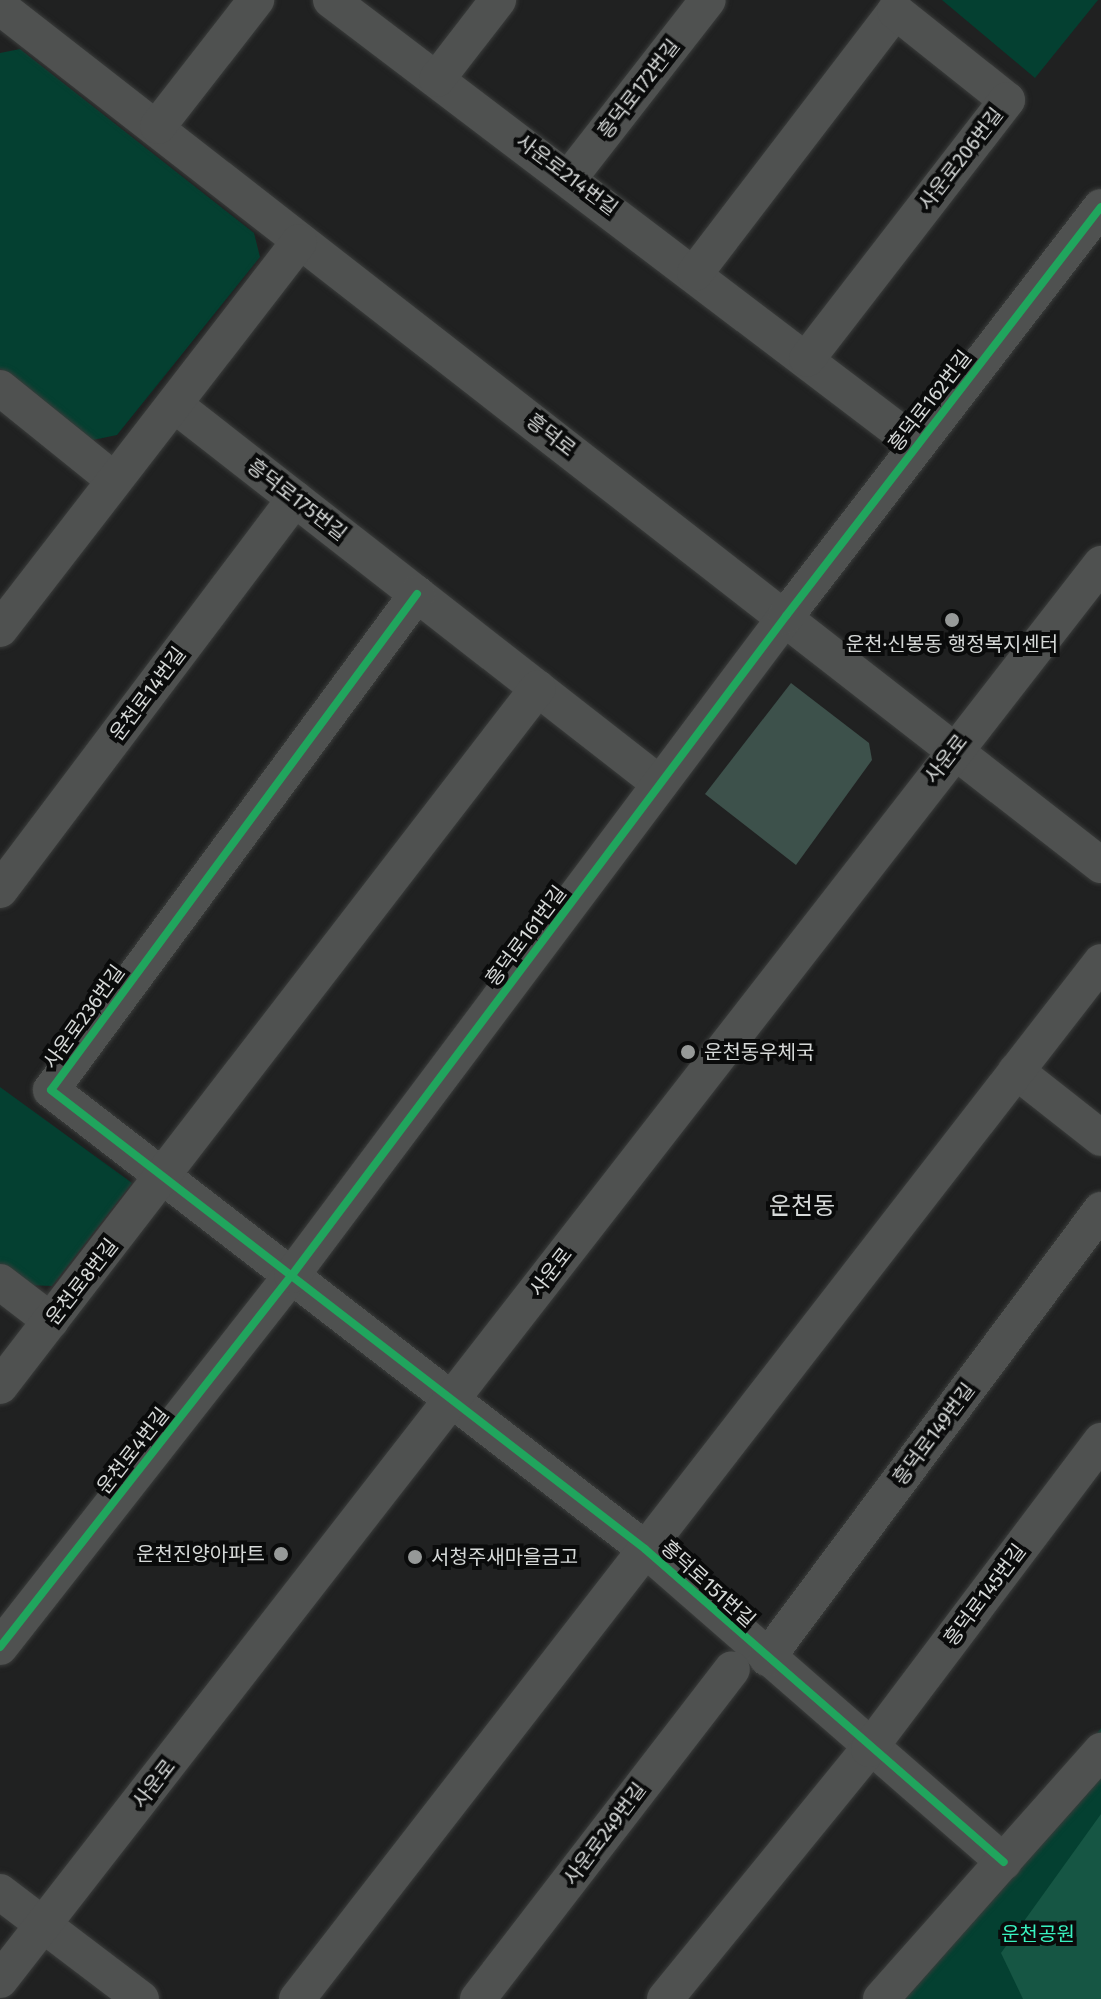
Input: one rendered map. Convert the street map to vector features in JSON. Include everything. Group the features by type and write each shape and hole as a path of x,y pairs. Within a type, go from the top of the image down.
{"street":[{"path":"158,126 256,0"},
{"name":"사운로214번길","path":"331,0 570,177 917,445"},
{"path":"437,79 498,0"},
{"name":"흥덕로172번길","path":"570,177 708,0"},
{"name":"흥덕로","path":"0,7 158,126 299,242 786,616 1101,865"},
{"name":"사운로206번길","path":"695,273 895,11 1007,100 807,359"},
{"name":"흥덕로162번길","path":"786,616 1101,207"},
{"path":"0,629 114,480 176,406 299,242"},
{"path":"0,388 114,480"},
{"name":"흥덕로175번길","path":"176,406 417,594"},
{"name":"운천로14번길","path":"0,890 295,499"},
{"name":"사운로","path":"0,1980 453,1400 954,749 1101,564"},
{"path":"417,594 660,784"},
{"name":"사운로236번길","path":"417,594 51,1090 645,1549"},
{"name":"흥덕로161번길","path":"292,1275 786,616"},
{"path":"164,1177 538,688"},
{"name":"흥덕로151번길","path":"297,1999 1101,962"},
{"path":"1016,1071 1101,1138"},
{"name":"운천로8번길","path":"0,1386 164,1177"},
{"name":"흥덕로149번길","path":"767,1658 1101,1210"},
{"name":"운천로4번길","path":"0,1647 292,1275"},
{"path":"0,1282 51,1321"},
{"name":"흥덕로145번길","path":"869,1749 1101,1441"},
{"name":"흥덕로151번길","path":"645,1549 869,1749 1004,1862"},
{"name":"사운로249번길","path":"478,1999 732,1669"},
{"path":"665,1999 869,1749"},
{"path":"881,1999 1101,1751"},
{"path":"0,1892 141,1999"}],"green space":[{"path":"942,0 1098,0 1035,78"},
{"path":"20,49 254,233 260,257 117,435 88,441 0,369 0,53"},
{"path":"0,1087 132,1183 52,1286 25,1285 0,1266"},
{"name":"운천공원","path":"1101,1728 1101,1999 905,1999 1022,1829"},
{"path":"1101,1814 1101,1999 1023,1999 1001,1953"}],"building":[{"path":"791,683 869,743 872,760 796,865 705,794"}],"cycle path":[{"path":"0,1647 292,1275 786,616 1101,207"},
{"path":"417,594 51,1090 645,1549 1004,1862"}],"place":[{"name":"운천·신봉동 행정복지센터","path":"952,620"},
{"name":"운천동우체국","path":"688,1052"},
{"name":"운천진양아파트","path":"281,1554"},
{"name":"서청주새마을금고","path":"415,1557"}],"district":[{"name":"운천동","path":"802,1207"}]}
